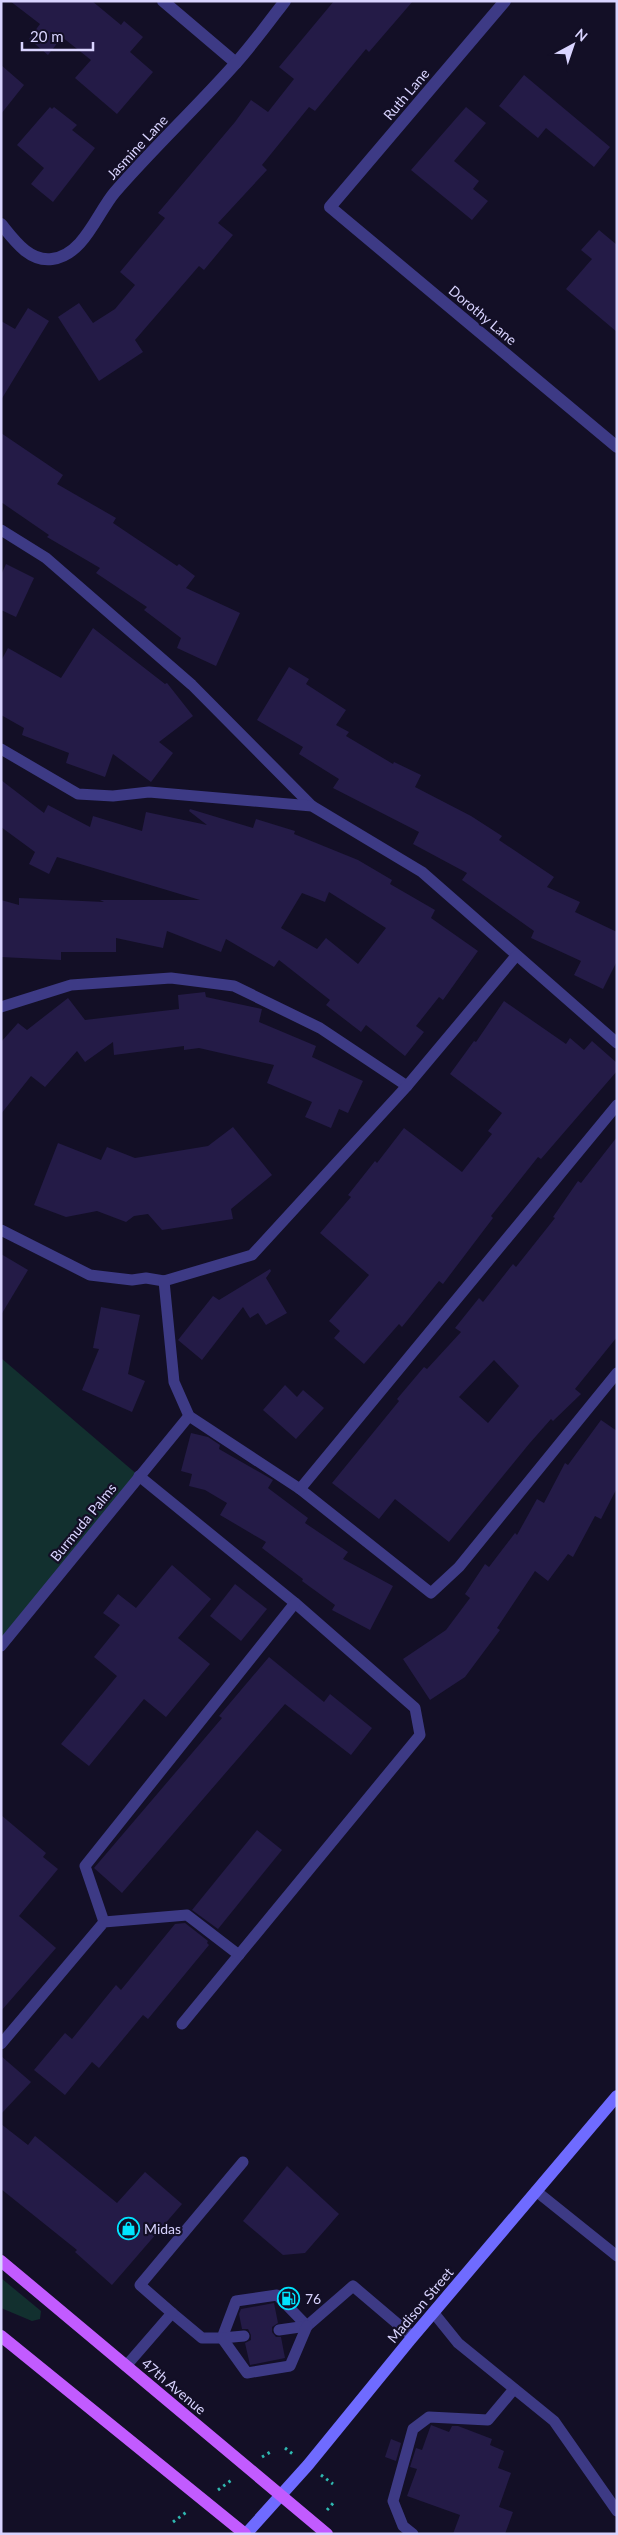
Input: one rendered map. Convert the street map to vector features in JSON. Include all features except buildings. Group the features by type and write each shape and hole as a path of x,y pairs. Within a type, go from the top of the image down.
{"main road":[{"name":"Madison Street","path":"246,2534 311,2461 412,2337 617,2096"},
{"name":"47th Avenue","path":"1,2261 327,2534"},
{"path":"1,2336 246,2534"}],"street":[{"path":"163,1 236,63"},
{"name":"Jasmine Lane","path":"1,224 26,251 38,259 53,259 68,254 81,242 114,193 236,63 285,1"},
{"name":"Ruth Lane","path":"330,207 505,1"},
{"name":"Dorothy Lane","path":"330,207 617,447"}],"lane":[{"path":"1,530 46,558 192,685 312,806 422,872 617,1043"},
{"path":"1,749 78,794 112,796 149,792 312,806"},
{"path":"1,1230 90,1275 164,1282 252,1255 407,1086 516,956"},
{"path":"1,1007 71,985 172,978 234,986 320,1028 407,1086"},
{"path":"300,1489 617,1106"},
{"path":"164,1282 174,1382 189,1416 300,1489 431,1593 459,1567 617,1373"},
{"name":"Burmuda Palms","path":"1,1646 189,1416"},
{"path":"140,1476 295,1602 415,1708 420,1735 182,2024"},
{"path":"104,1922 85,1866 295,1602"},
{"path":"1,2044 104,1922 186,1915 239,1955"},
{"path":"243,2162 140,2284 202,2338 244,2336"},
{"path":"536,2191 617,2256"},
{"path":"222,2338 247,2373 290,2366 307,2326 353,2286 412,2337"},
{"path":"222,2338 236,2301 277,2295 307,2326"},
{"path":"433,2312 458,2343 554,2421 617,2511"},
{"path":"126,2366 172,2313"},
{"path":"279,2330 307,2326"},
{"path":"413,2534 403,2526 393,2501 413,2429 428,2417 488,2420 514,2389"}],"path":[{"path":"173,2522 272,2451"}],"green space":[{"path":"1,1358 139,1476 1,1646"},
{"path":"1,2278 41,2311 40,2319 32,2321 1,2308"}],"place":[{"name":"Midas","path":"128,2228"},
{"name":"76","path":"289,2298"}]}
